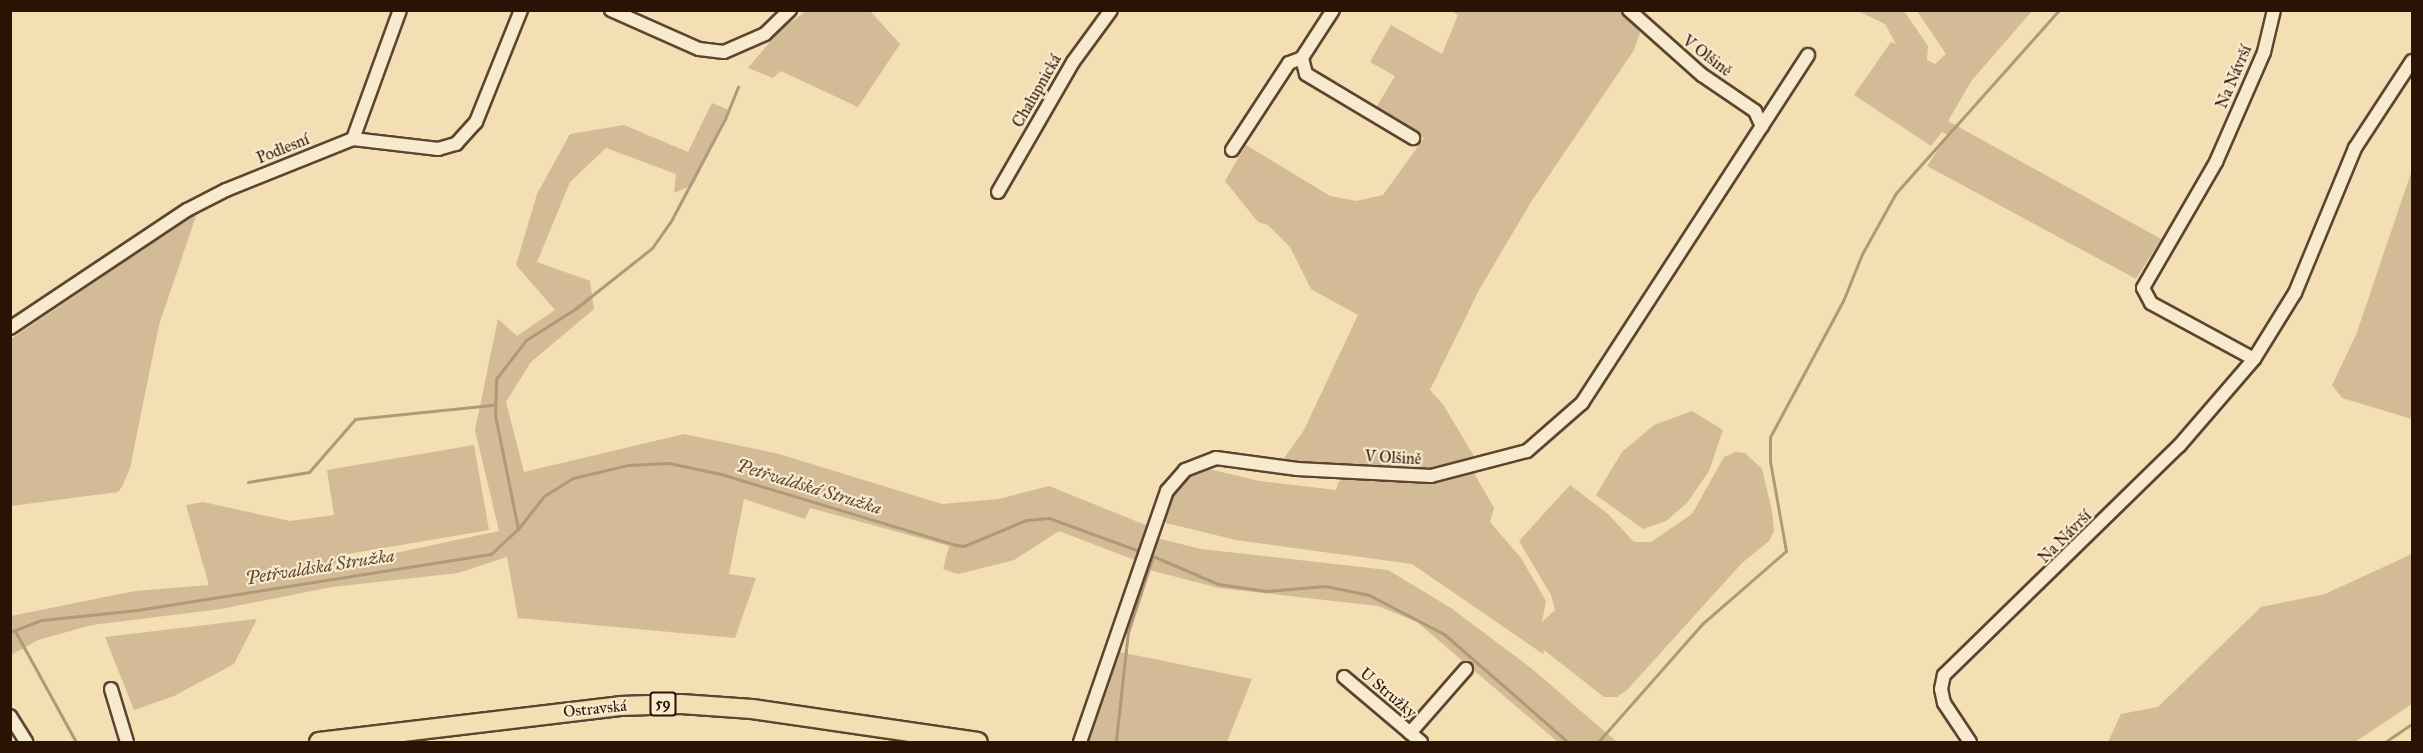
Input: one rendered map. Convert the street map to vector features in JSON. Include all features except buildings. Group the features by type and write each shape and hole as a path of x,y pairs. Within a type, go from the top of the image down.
{"main road":[{"name":"Ostravská","path":"320,742 609,707 681,704 752,709 978,742"}],"street":[{"path":"353,139 400,10"},
{"name":"Podlesní","path":"10,328 187,210 353,139 438,149 460,141 476,122 520,10"},
{"path":"611,10 699,49 724,52 765,34 790,10"},
{"name":"Chalupnická","path":"998,192 1073,62 1111,10"},
{"path":"1232,150 1289,63 1302,58 1333,10"},
{"name":"V Olšině","path":"1629,10 1702,75 1755,111 1762,127"},
{"name":"Na Návrší","path":"2253,359 2151,303 2143,288 2216,162 2264,52 2274,10"},
{"name":"V Olšině","path":"1080,742 1167,492 1185,470 1216,458 1297,469 1431,477 1527,451 1582,403 1808,55"},
{"path":"1302,58 1306,74 1413,138"},
{"name":"Na Návrší","path":"1970,742 1947,711 1941,695 1942,680 1948,670 2031,593 2179,446 2253,359 2295,293 2355,148 2412,61"},
{"name":"U Stružky","path":"1410,733 1466,669"},
{"name":"U Stružky","path":"1344,677 1421,742"},
{"path":"111,689 127,742"},
{"path":"10,716 26,742"}],"shaded area":[{"path":"806,11 870,11 900,44 858,107 781,71 773,78 748,68 780,30"},
{"path":"1451,11 1623,11 1641,30 1634,50 1531,202 1479,290 1430,390 1444,406 1475,458 1429,470 1351,474 1282,461 1304,430 1358,315 1311,289 1290,247 1268,225 1258,222 1225,181 1246,145 1330,196 1357,201 1383,195 1424,138 1374,111 1395,76 1370,62 1391,25 1442,54 1458,15"},
{"path":"1858,11 1904,11 1928,46 1927,60 1935,64 1946,54 1917,11 2032,11 1972,80 1948,121 2161,239 2136,279 1927,166 1948,135 1942,132 1931,146 1854,95 1891,42 1896,44 1885,24"},
{"path":"712,103 729,110 693,185 674,193 676,174 606,148 570,182 537,262 590,281 594,309 531,362 506,402 524,472 684,434 779,454 942,504 999,499 1049,486 1148,526 1140,562 1059,531 1014,560 958,574 943,569 949,546 810,508 805,519 744,499 729,574 756,578 735,638 518,618 507,557 458,573 332,587 221,609 92,625 38,640 11,655 11,616 135,591 209,585 186,505 203,502 290,521 334,515 327,470 474,445 489,530 342,555 334,566 499,531 475,430 498,319 517,336 555,310 516,265 537,194 570,134 624,125 688,152"},
{"path":"2412,170 2412,419 2342,398 2332,385 2356,335"},
{"path":"197,213 159,325 130,468 122,487 118,492 11,506 11,339"},
{"path":"1692,411 1723,430 1709,471 1687,503 1666,521 1643,529 1596,495 1622,452 1654,425"},
{"path":"1735,452 1745,453 1762,469 1772,511 1774,531 1769,541 1742,563 1627,690 1617,697 1604,697 1544,650 1543,654 1412,564 1236,540 1166,523 1161,510 1171,490 1188,472 1209,469 1259,481 1336,490 1339,481 1346,479 1379,482 1431,476 1479,465 1475,475 1494,508 1490,522 1521,558 1546,601 1542,622 1555,610 1551,595 1519,541 1570,485 1608,514 1634,542 1651,542 1692,514 1724,457"},
{"path":"1157,538 1201,549 1388,570 1451,608 1531,668 1617,742 1558,742 1417,622 1378,606 1219,588 1146,569"},
{"path":"2412,554 2412,704 2355,742 2108,742 2121,714 2158,707 2261,607 2325,594"},
{"path":"257,619 234,664 174,696 134,710 105,637"},
{"path":"1115,651 1252,679 1227,742 1084,741"}],"waterway":[{"path":"1598,742 1702,624 1786,551 1770,461 1770,437 1843,301 1862,254 1896,193 2059,10"},
{"path":"518,529 495,415 496,379 526,340 575,309 652,248 672,219 725,119 738,87"},
{"path":"248,482 309,472 355,419 494,405"},
{"name":"Petřvaldská Stružka","path":"10,632 42,620 137,610 491,554 518,529 544,496 573,478 628,465 669,463 721,474 956,545 964,546 1026,520 1049,518 1142,552"},
{"name":"Petřvaldská Stružka","path":"1148,554 1218,584 1266,591 1325,586 1369,595 1444,634 1568,742"},
{"path":"1116,740 1128,632 1153,556"},
{"path":"15,631 76,742"},
{"path":"2385,742 2412,724"}]}
